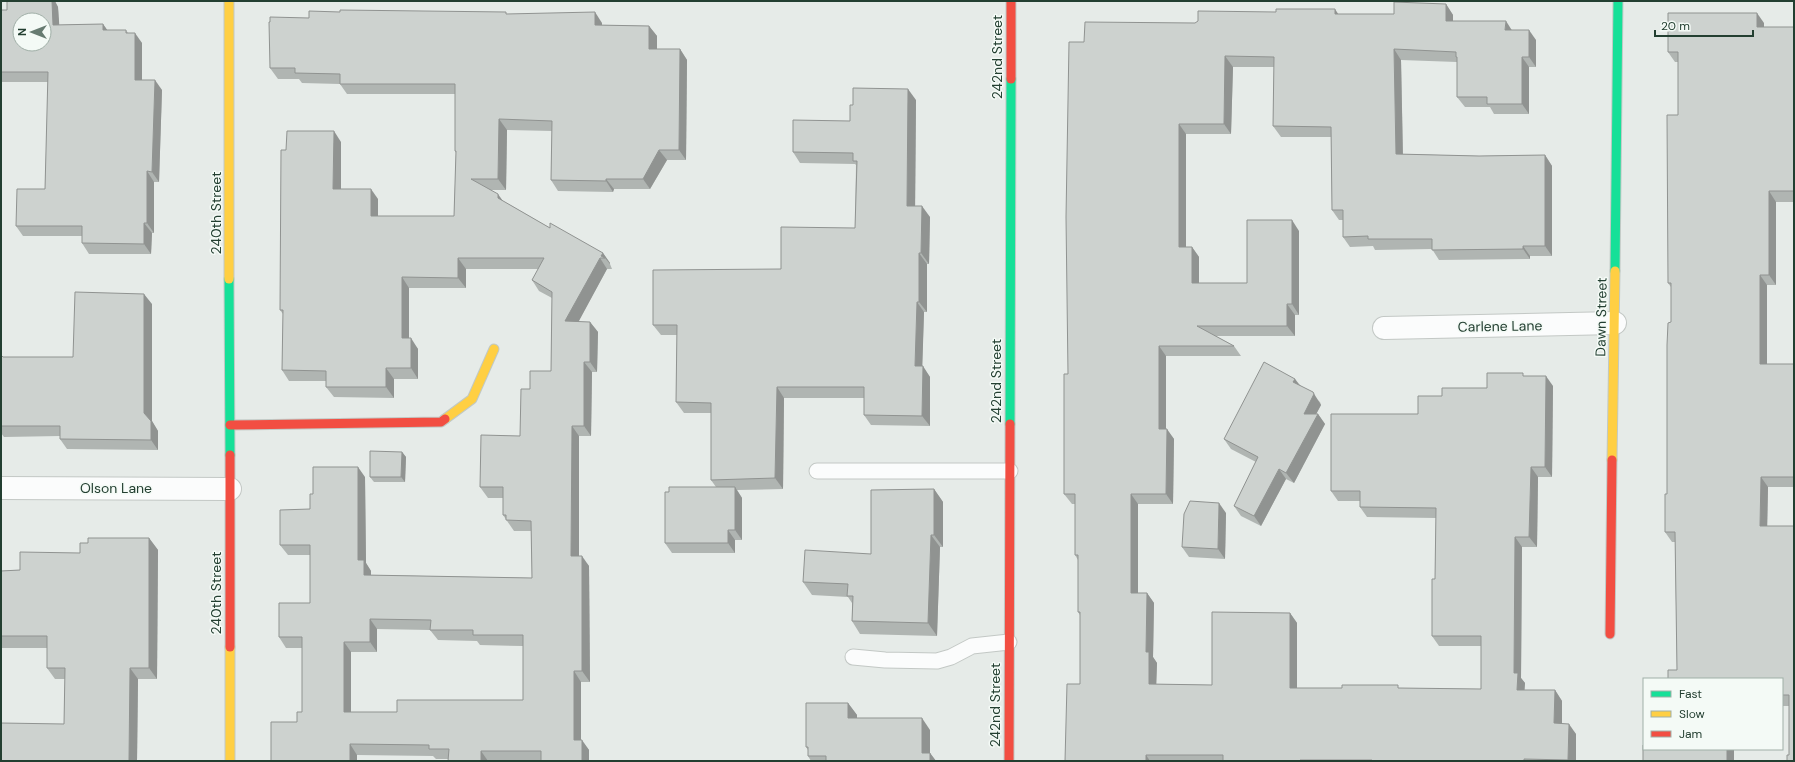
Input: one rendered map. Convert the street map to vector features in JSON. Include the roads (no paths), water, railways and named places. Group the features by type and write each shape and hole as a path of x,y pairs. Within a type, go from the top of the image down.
{"street":[{"name":"240th Street","path":"229,1 230,761"},
{"name":"242nd Street","path":"1009,761 1011,1"},
{"name":"Dawn Street","path":"1610,634 1618,1"},
{"name":"Carlene Lane","path":"1384,328 1615,323"},
{"path":"230,425 441,422 472,399 494,349"},
{"name":"Olson Lane","path":"1,488 230,489"}],"lane":[{"path":"816,471 1010,471"},
{"path":"853,657 885,660 937,661 951,657 972,646 1009,642"}]}
